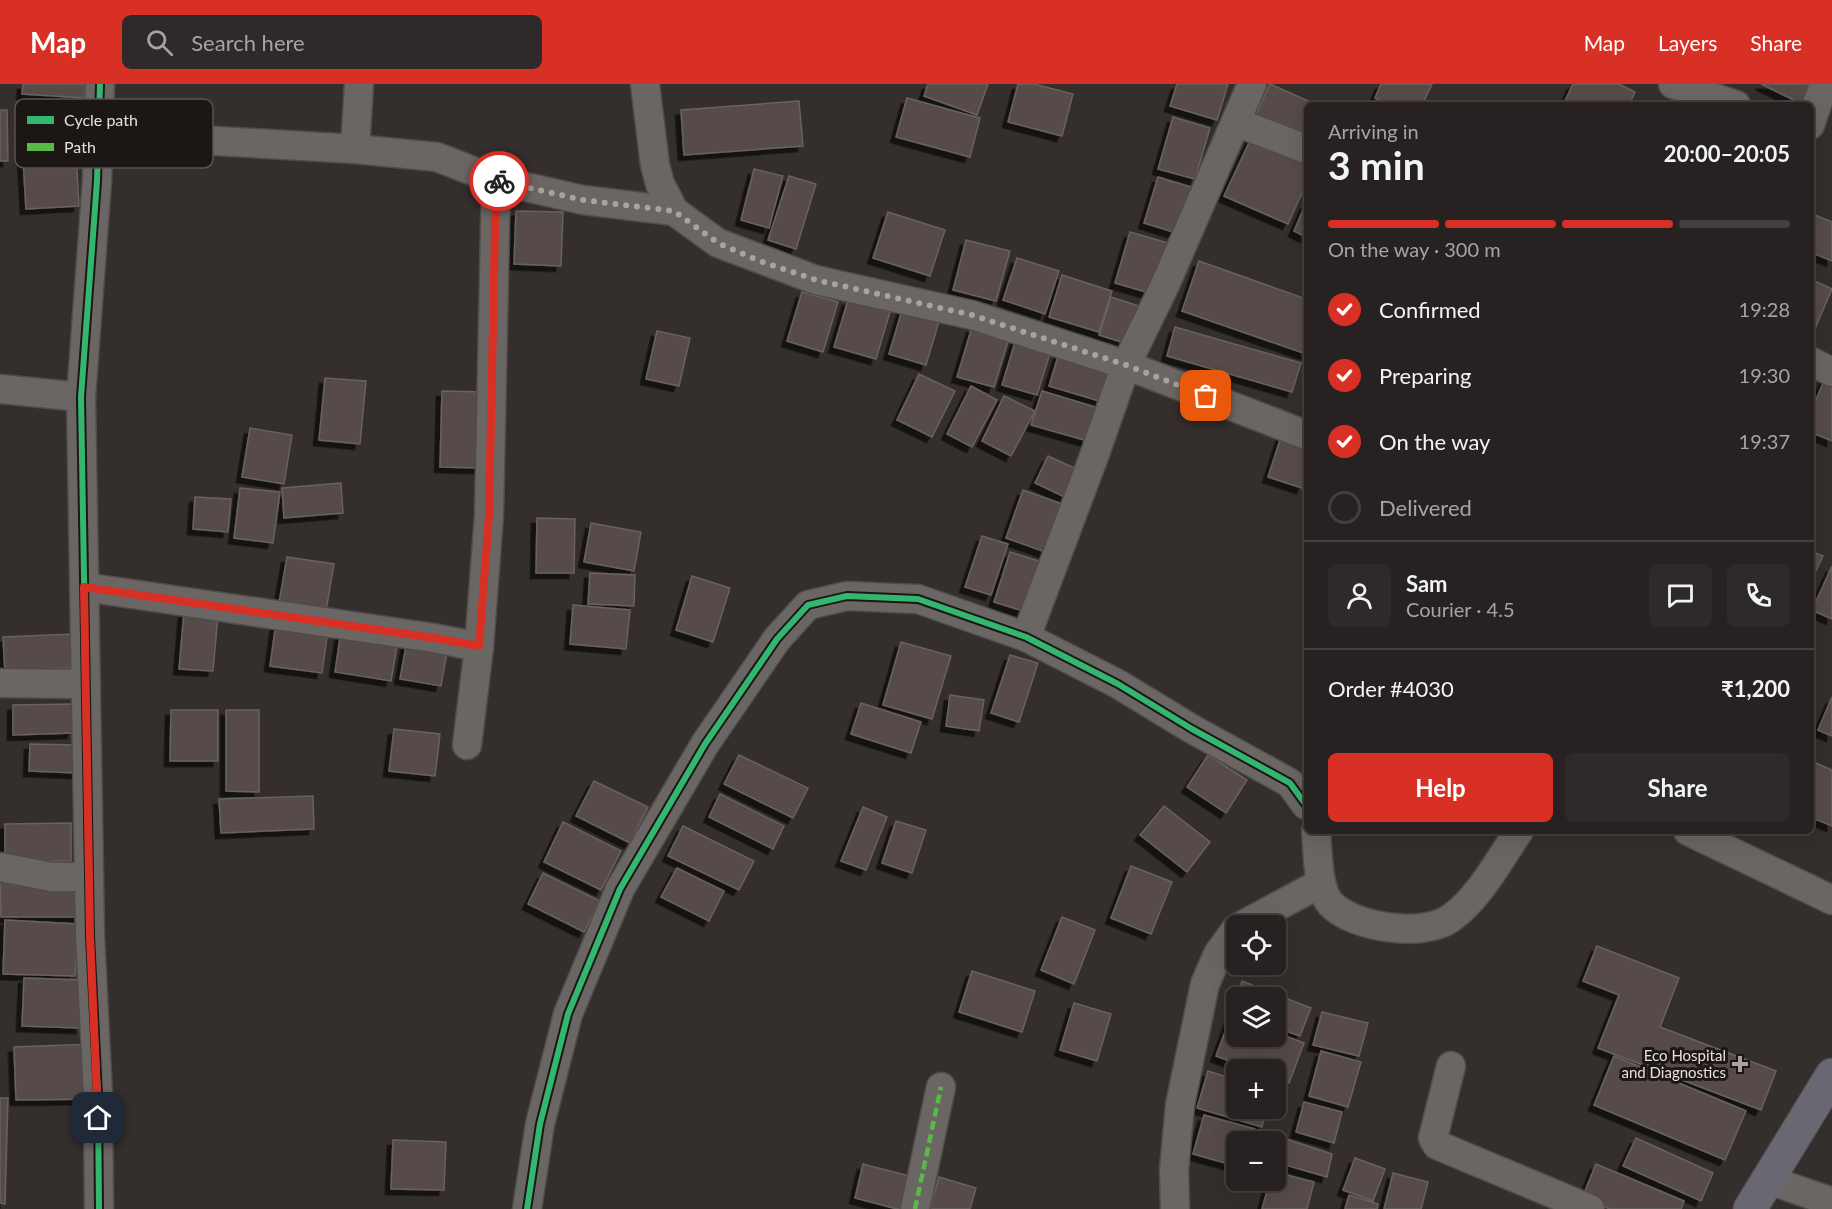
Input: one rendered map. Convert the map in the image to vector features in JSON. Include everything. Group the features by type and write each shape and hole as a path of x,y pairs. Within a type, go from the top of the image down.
{"highway":[{"path":"1750,1209 1832,1075"}],"street":[{"path":"99,99 100,84"},
{"path":"355,149 359,84"},
{"path":"645,84 660,184 674,211 718,243 816,280 972,315 1126,365 1304,434"},
{"path":"1026,637 1094,459 1126,365 1165,285 1252,84"},
{"path":"1673,84 1729,102"},
{"path":"1739,102 1747,84"},
{"path":"1814,113 1824,84"},
{"path":"1236,122 1304,148"},
{"path":"213,141 355,149 437,157 496,180 583,200 674,211"},
{"path":"97,168 81,397 89,878 98,1095 99,1209"},
{"path":"467,745 479,646 489,515 496,180"},
{"path":"1814,363 1832,372"},
{"path":"0,389 81,397"},
{"path":"84,587 479,646"},
{"path":"527,1209 540,1124 568,1014 621,889 705,744 777,639 808,605 847,596 918,599 1026,637 1118,684 1192,729 1290,783 1304,802"},
{"path":"0,683 86,684"},
{"path":"1316,834 1322,883 1329,902 1344,914 1374,925 1403,929 1427,928 1450,919 1471,901 1517,834"},
{"path":"1694,834 1832,900"},
{"path":"0,867 52,877 89,878"},
{"path":"1258,915 1322,883"},
{"path":"1175,1209 1174,1170 1180,1105 1205,984 1218,954 1226,943"},
{"path":"1450,1066 1433,1138 1437,1145 1590,1209"},
{"path":"915,1209 941,1087"},
{"path":"1769,1180 1832,1202"}],"building":[{"path":"23,84 85,84 84,98 22,94"},
{"path":"928,84 988,84 977,115 924,96"},
{"path":"1018,84 1034,84 1073,94 1062,136 1008,122"},
{"path":"1177,84 1228,84 1217,120 1170,106"},
{"path":"1270,84 1310,102 1304,102 1304,139 1255,117"},
{"path":"1381,84 1432,84 1423,102 1384,102 1375,98"},
{"path":"1573,84 1619,84 1635,92 1630,102 1564,102"},
{"path":"1761,84 1814,84 1805,102 1798,102"},
{"path":"907,98 980,118 970,157 896,137"},
{"path":"799,101 803,146 684,155 681,110"},
{"path":"0,110 7,110 8,161 0,161"},
{"path":"1173,117 1210,128 1195,179 1158,169"},
{"path":"1254,132 1304,155 1304,188 1288,224 1224,196"},
{"path":"24,168 77,168 79,206 26,209"},
{"path":"754,169 783,176 769,228 741,220"},
{"path":"789,176 816,184 796,249 768,240"},
{"path":"1158,177 1194,188 1180,234 1144,223"},
{"path":"1304,208 1304,236 1294,231"},
{"path":"516,211 563,212 561,266 514,264"},
{"path":"888,212 945,230 930,276 873,258"},
{"path":"1814,215 1832,222 1832,261 1814,254"},
{"path":"1130,232 1168,243 1153,294 1115,283"},
{"path":"966,240 1010,251 996,301 953,290"},
{"path":"1017,258 1059,271 1045,314 1003,300"},
{"path":"1199,261 1304,298 1304,353 1182,311"},
{"path":"1062,275 1112,291 1099,332 1049,317"},
{"path":"1814,281 1832,289 1814,331"},
{"path":"802,292 838,302 823,352 787,341"},
{"path":"1111,297 1145,308 1134,346 1099,335"},
{"path":"848,300 890,312 876,359 834,347"},
{"path":"903,307 940,318 926,365 889,354"},
{"path":"972,327 1009,338 994,387 957,377"},
{"path":"1175,327 1301,363 1292,392 1167,356"},
{"path":"657,331 690,338 679,386 646,379"},
{"path":"1016,339 1051,350 1037,395 1002,385"},
{"path":"1059,353 1117,370 1106,403 1049,386"},
{"path":"919,374 955,391 932,437 897,420"},
{"path":"1826,376 1832,378 1832,441 1814,434 1814,404"},
{"path":"325,378 366,381 360,444 319,440"},
{"path":"971,386 997,400 972,447 947,434"},
{"path":"442,391 484,392 482,468 440,467"},
{"path":"1042,391 1105,410 1095,443 1031,425"},
{"path":"1004,396 1035,411 1011,456 982,441"},
{"path":"250,428 292,435 284,484 242,477"},
{"path":"1282,434 1304,441 1302,488 1268,477"},
{"path":"1048,456 1083,472 1071,500 1035,483"},
{"path":"341,483 343,513 284,518 282,488"},
{"path":"240,488 280,492 273,543 234,538"},
{"path":"1023,490 1065,505 1048,553 1006,538"},
{"path":"195,497 231,499 228,532 193,529"},
{"path":"537,518 575,519 574,573 536,573"},
{"path":"591,523 641,532 634,571 584,562"},
{"path":"982,536 1008,544 991,595 965,587"},
{"path":"1010,552 1039,561 1023,611 994,602"},
{"path":"1814,553 1823,556 1814,575"},
{"path":"287,557 334,564 326,611 279,603"},
{"path":"1832,566 1832,619 1814,611 1814,606"},
{"path":"590,573 635,575 634,606 588,604"},
{"path":"692,576 730,588 713,642 676,630"},
{"path":"573,605 630,610 626,649 570,644"},
{"path":"184,612 218,615 213,671 179,669"},
{"path":"276,623 328,630 322,673 270,666"},
{"path":"341,631 398,640 391,681 335,672"},
{"path":"73,634 74,668 5,671 3,637"},
{"path":"407,641 448,647 441,686 400,679"},
{"path":"901,642 951,656 932,719 883,705"},
{"path":"1010,655 1038,663 1019,722 991,713"},
{"path":"950,695 984,700 979,731 946,726"},
{"path":"1832,697 1832,736 1818,730"},
{"path":"861,703 921,722 911,753 851,734"},
{"path":"73,704 73,733 13,735 13,705"},
{"path":"171,710 218,710 218,761 170,761"},
{"path":"226,710 259,710 259,792 226,791"},
{"path":"394,729 440,734 435,776 389,771"},
{"path":"30,744 78,745 77,773 29,771"},
{"path":"739,755 808,788 793,818 724,784"},
{"path":"1208,755 1247,780 1226,813 1187,787"},
{"path":"1816,763 1832,770 1832,826 1814,819 1814,768"},
{"path":"594,781 648,807 630,843 576,816"},
{"path":"720,794 784,826 773,849 709,817"},
{"path":"313,796 314,829 221,833 219,799"},
{"path":"1164,806 1210,842 1187,872 1140,835"},
{"path":"863,807 887,817 866,870 841,861"},
{"path":"896,821 926,830 912,873 882,863"},
{"path":"563,822 621,851 601,890 544,862"},
{"path":"71,823 71,861 5,862 5,824"},
{"path":"683,826 754,861 739,890 668,856"},
{"path":"1131,866 1172,882 1151,934 1111,918"},
{"path":"677,868 724,891 709,921 661,897"},
{"path":"543,873 600,901 584,932 528,904"},
{"path":"79,881 80,917 1,917 0,882"},
{"path":"1062,917 1095,930 1074,984 1041,970"},
{"path":"5,920 78,924 75,976 3,974"},
{"path":"1597,946 1679,978 1660,1027 1776,1071 1761,1110 1598,1048 1619,995 1583,981"},
{"path":"972,971 1035,991 1022,1032 959,1012"},
{"path":"24,978 83,980 81,1028 22,1026"},
{"path":"1242,981 1257,987 1240,987"},
{"path":"1286,998 1311,1008 1300,1036 1286,1031"},
{"path":"1074,1003 1111,1014 1097,1061 1060,1050"},
{"path":"1322,1012 1368,1023 1359,1056 1313,1045"},
{"path":"1226,1029 1226,1047 1286,1047 1286,1036 1304,1043 1289,1083 1286,1082 1286,1059 1226,1060 1216,1056"},
{"path":"94,1044 96,1099 16,1100 14,1047"},
{"path":"1321,1051 1361,1062 1348,1107 1309,1096"},
{"path":"1614,1056 1746,1111 1725,1160 1594,1105"},
{"path":"1208,1071 1226,1077 1226,1116 1197,1108"},
{"path":"0,1098 8,1098 5,1204 0,1203"},
{"path":"1304,1102 1342,1112 1334,1143 1296,1132"},
{"path":"1204,1115 1255,1129 1254,1131 1226,1131 1226,1163 1193,1154"},
{"path":"1235,1119 1264,1119 1262,1127"},
{"path":"1636,1138 1713,1173 1701,1201 1623,1166"},
{"path":"1286,1139 1332,1154 1327,1177 1286,1165"},
{"path":"393,1140 446,1142 444,1190 391,1189"},
{"path":"1355,1158 1385,1169 1373,1201 1343,1190"},
{"path":"863,1164 917,1178 909,1209 897,1209 855,1198"},
{"path":"1596,1164 1684,1201 1681,1209 1610,1209 1582,1198"},
{"path":"1393,1173 1428,1182 1421,1209 1384,1209"},
{"path":"1286,1175 1314,1182 1307,1209 1262,1209 1267,1191 1286,1191"},
{"path":"939,1177 976,1188 970,1209 930,1209"},
{"path":"1349,1195 1378,1204 1377,1209 1345,1209"}],"marked path":[{"path":"915,1209 941,1087"}],"cycle path":[{"path":"100,84 100,99"},
{"path":"97,168 81,397 90,936 98,1095 99,1209"},
{"path":"527,1209 540,1124 568,1014 620,889 705,744 777,639 808,605 847,596 918,599 1026,637 1118,684 1192,729 1290,783 1304,802"}],"way so far":[{"path":"499,181 583,200 674,211 718,243 757,260 816,280 972,315 1126,365 1206,396"}],"place":[{"name":"Eco Hospital and Diagnostics","path":"1740,1064"}],"route":[{"path":"98,1118 90,936 84,587 479,646 489,515 496,180 499,181"}]}
